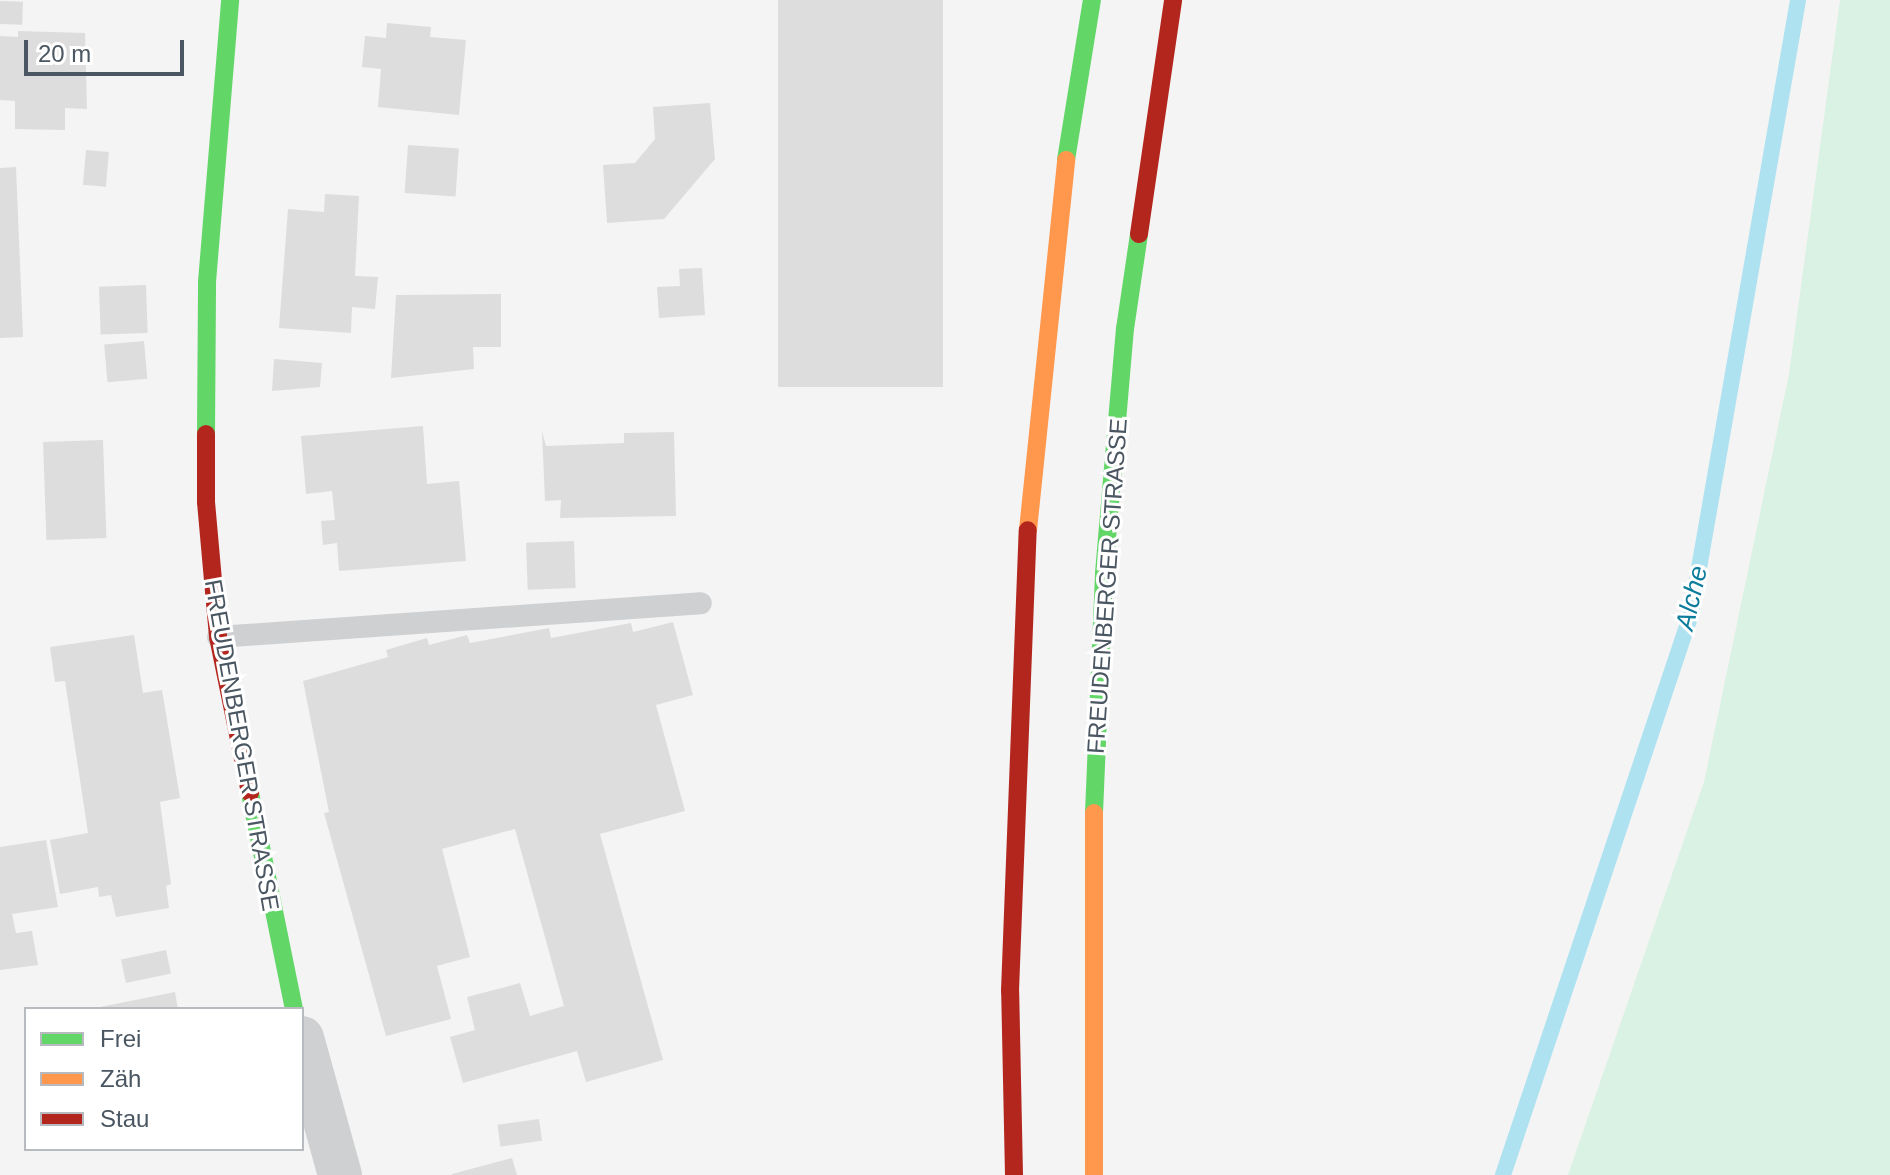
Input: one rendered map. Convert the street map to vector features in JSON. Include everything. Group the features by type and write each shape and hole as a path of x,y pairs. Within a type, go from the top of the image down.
{"main road":[{"name":"FREUDENBERGER STRASSE","path":"230,0 207,282 206,502 218,637 294,1007"},
{"path":"1014,1175 1010,991 1025,563 1046,326 1073,103 1092,0"},
{"name":"FREUDENBERGER STRASSE","path":"1094,1175 1094,777 1104,573 1125,329 1173,0"}],"street":[{"path":"304,1045 340,1175"}],"lane":[{"path":"218,637 701,603"}],"green space":[{"path":"1840,0 1890,0 1890,1175 1568,1175 1704,782 1789,374"}],"building":[{"path":"778,0 943,0 943,387 778,387"},
{"path":"0,1 23,2 22,25 0,24"},
{"path":"387,23 431,27 430,37 466,40 459,115 378,107 381,69 362,67 365,36 386,38"},
{"path":"18,31 85,33 87,109 65,108 65,130 15,129 15,101 0,100 0,36 18,37"},
{"path":"710,103 715,159 664,219 607,223 603,165 635,163 655,139 653,107"},
{"path":"408,145 459,149 456,196 405,193"},
{"path":"86,150 109,152 106,187 83,185"},
{"path":"16,167 23,337 0,338 0,168"},
{"path":"325,194 359,196 355,276 378,277 375,309 352,307 351,333 279,328 288,209 324,212"},
{"path":"702,268 705,315 659,318 657,287 680,286 679,269"},
{"path":"146,285 148,333 101,335 99,287"},
{"path":"501,294 501,347 473,347 474,369 391,378 396,295"},
{"path":"144,341 147,379 107,382 104,344"},
{"path":"274,359 322,363 320,387 272,391"},
{"path":"423,426 427,484 459,481 466,561 339,571 337,543 323,545 321,521 335,520 332,491 306,494 301,436"},
{"path":"542,431 546,446 624,443 624,433 674,432 676,516 560,518 561,500 545,501"},
{"path":"103,440 106,538 46,540 43,442"},
{"path":"574,541 576,588 528,590 526,543"},
{"path":"673,622 693,695 656,705 685,811 600,834 663,1060 586,1082 577,1051 463,1083 450,1037 475,1030 467,997 520,983 530,1016 564,1006 515,829 442,849 470,957 437,966 451,1019 386,1036 324,813 329,812 303,681 388,657 386,650 427,638 429,645 467,635 470,643 549,628 551,638 631,623 633,632"},
{"path":"134,635 143,693 162,690 180,798 160,802 171,884 166,886 169,908 116,917 111,895 99,897 98,887 60,894 50,840 88,833 65,681 55,682 50,647"},
{"path":"46,840 58,907 12,914 16,933 32,931 38,965 0,970 0,847"},
{"path":"166,950 171,973 126,983 121,960"},
{"path":"175,992 178,1007 100,1007"},
{"path":"539,1119 542,1141 500,1147 497,1125"},
{"path":"512,1158 517,1175 452,1175 452,1174"}],"waterway":[{"name":"Alche","path":"1503,1175 1691,614 1798,0"}],"traffic: fast":[{"path":"206,434 207,282 230,0"},
{"path":"1066,160 1092,0"},
{"path":"1094,813 1104,573 1125,329 1139,234"},
{"path":"250,793 294,1007"}],"traffic: slow":[{"path":"1028,530 1066,160"},
{"path":"1094,813 1094,1175"}],"traffic: jam":[{"path":"1139,234 1173,0"},
{"path":"206,434 206,502 218,637 250,793"},
{"path":"1014,1175 1010,991 1028,530"}]}
